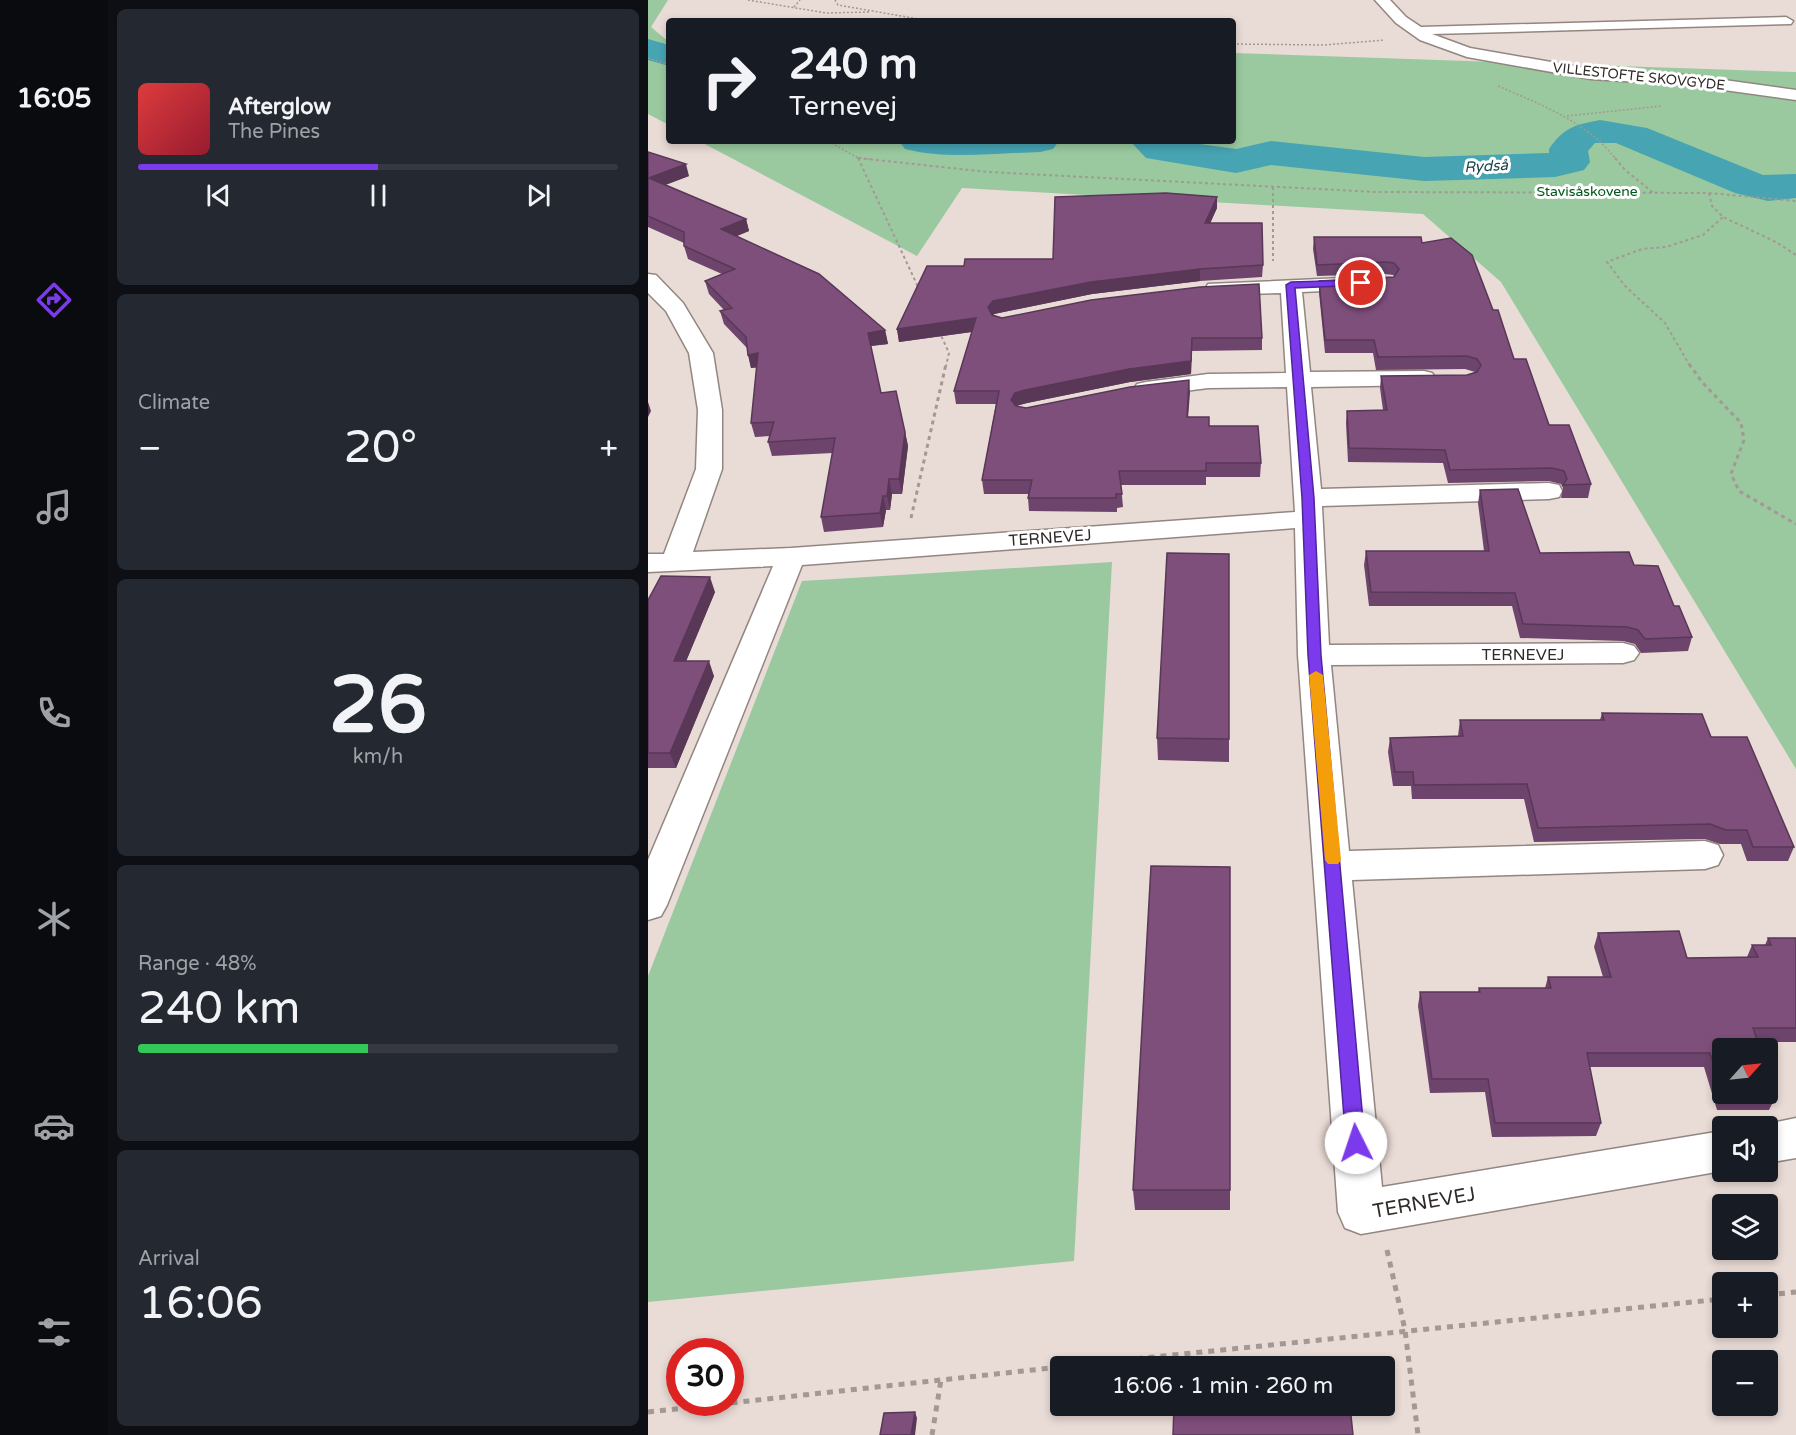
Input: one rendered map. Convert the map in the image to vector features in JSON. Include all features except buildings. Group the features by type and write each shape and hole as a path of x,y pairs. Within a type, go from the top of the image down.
{"street":[{"name":"VILLESTOFTE SKOVGYDE","path":"1382,0 1401,20 1420,33 1467,52 1591,74 1688,80 1796,95"},
{"path":"1420,33 1786,21"},
{"path":"1200,290 1282,274 1385,282"},
{"name":"TERNEVEJ","path":"1282,274 1299,379 1308,508 1314,655 1334,866 1361,1212 1712,1153"},
{"path":"648,280 675,308 701,353 710,410 709,469 676,561"},
{"path":"1119,393 1208,381 1441,378"},
{"name":"TERNEVEJ","path":"648,563 791,557 904,548 1308,508 1549,491"},
{"path":"648,905 791,557"},
{"name":"TERNEVEJ","path":"1314,655 1623,653"},
{"path":"1334,866 1705,855"},
{"path":"1778,1141 1796,1138"}],"path":[{"path":"748,0 826,13 870,12"},
{"path":"793,7 801,0"},
{"path":"835,0 838,5 910,18"},
{"path":"1236,44 1324,45 1420,33"},
{"path":"1467,52 1482,76 1497,86 1566,116 1578,124 1603,143 1624,170 1656,194"},
{"path":"648,58 666,64"},
{"path":"1566,116 1668,106"},
{"path":"833,144 858,158 988,172 1377,192 1709,193 1796,201"},
{"path":"858,158 924,299"},
{"path":"1273,187 1282,274"},
{"path":"1709,193 1712,206 1723,217 1776,242 1796,255"},
{"path":"1723,217 1703,236 1666,247 1642,249 1607,262 1625,286 1665,323 1680,352 1702,382 1741,423 1744,440 1731,474 1739,491 1796,524"},
{"path":"904,548 949,353 939,332"},
{"path":"1361,1212 1387,1251 1405,1330 1418,1435"},
{"path":"1778,1294 1796,1292"},
{"path":"1165,1356 1712,1300"},
{"path":"648,1412 1050,1368"},
{"path":"932,1435 941,1380"}],"green space":[{"path":"648,0 668,0 651,27 666,40 666,123 648,114"},
{"name":"Stavisåskovene","path":"1236,53 1796,72 1796,769 1501,282 1423,214 962,188 917,256 705,144 1236,144"},
{"path":"1112,562 1074,1261 648,1302 648,976 802,581"}],"waterway":[{"name":"Rydså","path":"648,49 666,55"},
{"name":"Rydså","path":"1153,144 1160,150 1236,161 1271,153 1424,169 1555,165 1570,162 1568,149 1582,135 1600,131 1616,132 1634,136 1749,184 1768,189 1796,186"}],"slow traffic":[{"path":"1316,675 1333,860"}],"route":[{"path":"1356,1143 1334,866 1314,655 1308,498 1291,285 1361,283"}]}
